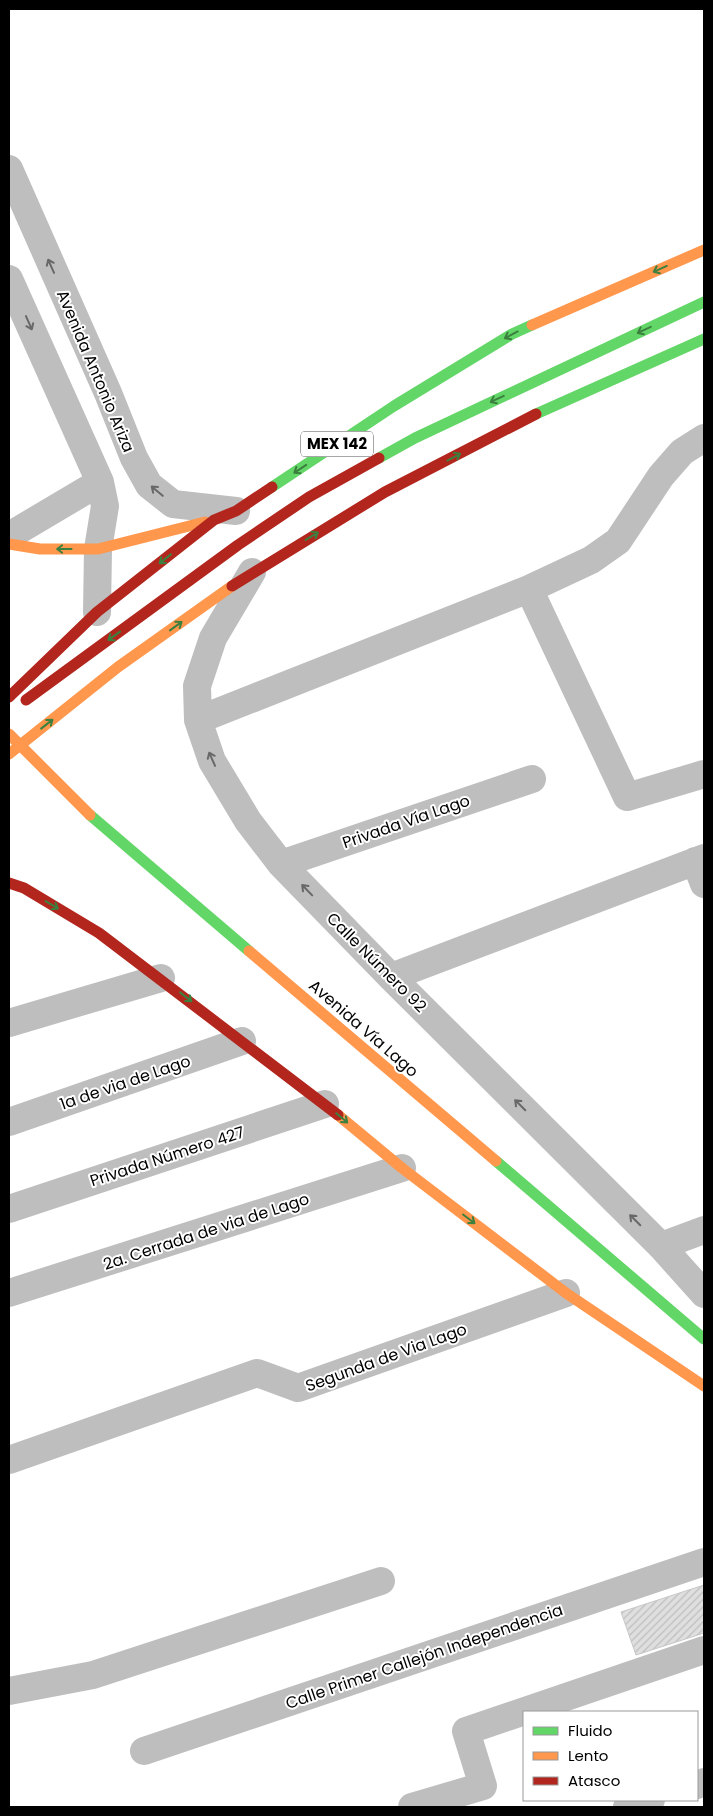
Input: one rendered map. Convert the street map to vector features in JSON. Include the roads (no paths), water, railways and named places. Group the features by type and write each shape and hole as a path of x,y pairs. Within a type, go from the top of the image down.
{"main road":[{"name":"MEX 142","path":"12,702 97,612 225,516 394,406 512,334 704,250"},
{"path":"12,702 309,497 415,438 704,302"},
{"path":"9,754 118,668 252,572 385,492 535,414 704,339"},
{"path":"9,544 40,549 98,549 225,516"},
{"name":"Avenida Vía Lago","path":"9,734 90,815 704,1339"},
{"path":"9,883 24,888 99,933 161,978 325,1104 402,1168 566,1293 704,1386"}],"street":[{"name":"Avenida Antonio Ariza","path":"9,169 108,393 134,458 149,484 173,504 225,516"},
{"path":"9,279 100,482 105,506 98,549 97,612"},
{"path":"198,720 529,588 591,560 618,540 661,476 682,452 704,438"},
{"path":"9,536 100,482"},
{"name":"Calle Número 92","path":"252,572 214,638 196,686 198,720 212,761 248,821 281,864 391,977 661,1246 704,1294"},
{"path":"529,588 627,797 704,774"},
{"name":"Privada Vía Lago","path":"281,864 532,779"},
{"path":"391,977 701,868"},
{"path":"9,1023 161,978"},
{"name":"1a de via de Lago","path":"9,1122 242,1041"},
{"name":"Privada Número 427","path":"9,1209 325,1104"},
{"name":"2a. Cerrada de via de Lago","path":"9,1293 402,1168"},
{"path":"661,1246 704,1230"},
{"name":"Segunda de Via Lago","path":"9,1460 257,1373 298,1388 566,1293"},
{"name":"Calle Primer Callejón Independencia","path":"144,1751 704,1562"},
{"path":"9,1691 93,1675 382,1581"},
{"path":"525,1711 704,1650"},
{"path":"412,1807 483,1786 466,1731 523,1712"},
{"path":"628,1807 648,1801"}]}
